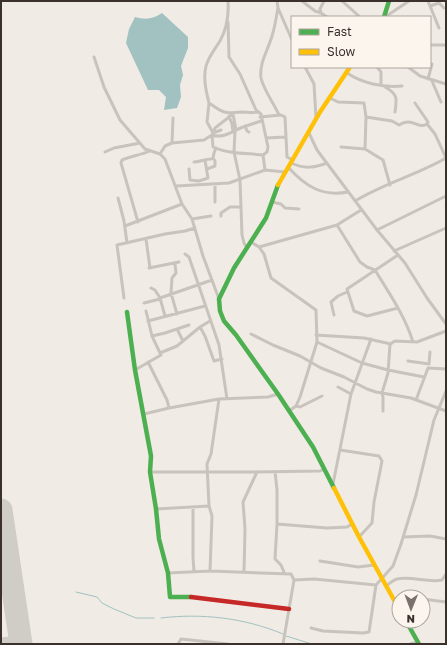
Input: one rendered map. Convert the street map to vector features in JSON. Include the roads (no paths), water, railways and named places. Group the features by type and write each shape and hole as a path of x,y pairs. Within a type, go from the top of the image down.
{"main road":[{"path":"385,16 389,1"},
{"path":"349,68 316,118 309,133 289,165 277,187 266,218 234,268 219,299 220,311 224,321 236,335 278,394 313,447 332,486 391,595"},
{"path":"127,312 151,456 150,472 159,539 168,573 170,597 194,597 289,609"},
{"path":"411,629 419,643"}],"street":[{"path":"228,1 229,57 240,74 256,110 260,114 268,150 266,154 263,155 234,152 213,147 212,144 212,133 207,122 209,103 205,83 206,66 209,56 220,39 228,22"},
{"path":"277,1 278,8 291,38"},
{"path":"302,1 315,11 326,16"},
{"path":"321,13 320,9 324,1"},
{"path":"342,1 359,16"},
{"path":"386,16 409,1"},
{"path":"428,1 439,28"},
{"path":"430,6 440,4 446,8"},
{"path":"278,8 275,27 264,55 261,69 261,79 279,115"},
{"path":"431,45 446,45"},
{"path":"94,57 104,87 120,120 145,149 160,154 165,159 182,204 192,219 203,256 219,299"},
{"path":"306,68 314,84 316,118"},
{"path":"378,68 381,72 382,85"},
{"path":"409,68 420,76 432,81 446,84"},
{"path":"428,79 431,68"},
{"path":"346,73 364,81 382,85 402,86"},
{"path":"432,81 441,102"},
{"path":"382,85 394,91 396,97 395,112"},
{"path":"330,98 338,102 364,103 366,117 365,149"},
{"path":"209,103 217,110 231,115"},
{"path":"355,201 368,193 446,158 435,134 427,124 428,122 415,103"},
{"path":"160,154 165,146 172,143 204,140 212,133 220,122 231,115 242,112 258,112"},
{"path":"231,115 235,131 234,152 240,180 242,234 247,248"},
{"path":"260,117 279,115 285,118 287,157 289,165 303,181 322,192 334,194 348,192"},
{"path":"366,117 392,121 399,125 403,122 416,123 419,126 425,126 427,124"},
{"path":"172,143 173,118"},
{"path":"212,133 217,136 261,121"},
{"path":"245,126 249,132"},
{"path":"212,133 221,130"},
{"path":"309,133 317,150 361,210 405,263 427,298 446,324"},
{"path":"266,138 286,137"},
{"path":"105,152 114,148 140,143"},
{"path":"341,147 365,149 383,160 390,184"},
{"path":"207,169 215,166 215,161 213,158 216,148"},
{"path":"138,222 121,163 124,159 140,156 151,151"},
{"path":"263,155 265,170"},
{"path":"194,162 213,158"},
{"path":"189,169 190,180 194,181 208,178 204,160"},
{"path":"176,186 229,182 240,180 265,170 289,165 309,168 327,163"},
{"path":"215,184 216,202"},
{"path":"377,230 446,196"},
{"path":"118,198 125,226 127,243"},
{"path":"272,202 281,204 284,208 299,209"},
{"path":"125,226 182,204"},
{"path":"221,216 221,213 230,207 241,207"},
{"path":"259,247 337,225 361,210"},
{"path":"192,219 211,216"},
{"path":"337,225 360,262 375,270 398,308 410,331 413,342"},
{"path":"124,298 117,245 195,228"},
{"path":"394,251 446,228"},
{"path":"146,239 149,268 179,262"},
{"path":"251,242 259,247 264,254 271,278 316,310 316,342 296,406 290,411"},
{"path":"185,254 189,257 219,346 227,399"},
{"path":"334,315 331,302 338,296 347,292 347,289 398,255"},
{"path":"175,264 176,273 172,278 171,293 177,314"},
{"path":"144,303 160,299 171,293 212,280"},
{"path":"151,288 155,290 160,299 166,316"},
{"path":"347,292 354,311 367,316 398,308"},
{"path":"148,321 205,306"},
{"path":"146,311 152,336 160,353"},
{"path":"136,370 161,355 160,353 177,346 200,327 210,321"},
{"path":"152,336 189,325"},
{"path":"200,327 214,361 222,360"},
{"path":"177,329 183,341"},
{"path":"383,411 382,393 388,370 390,344 395,341 422,341 446,332"},
{"path":"251,334 367,389 416,400 446,411"},
{"path":"316,336 364,338 392,344"},
{"path":"322,344 323,336"},
{"path":"332,486 351,394 371,340"},
{"path":"316,342 362,364 424,377"},
{"path":"416,400 429,366 430,352"},
{"path":"408,361 446,369"},
{"path":"148,362 167,400 169,408"},
{"path":"338,387 351,394"},
{"path":"311,628 363,633 369,632 376,585 393,566 419,485 428,443 446,391"},
{"path":"144,414 219,399 268,397 278,394"},
{"path":"296,406 300,407 322,396"},
{"path":"210,571 212,516 209,506 207,464 211,454 219,399"},
{"path":"340,450 379,456 382,461 372,523 359,537"},
{"path":"150,472 275,472 320,471 324,469"},
{"path":"244,572 246,530 242,502 257,472"},
{"path":"275,472 278,490 275,559 284,572"},
{"path":"156,509 209,506"},
{"path":"193,507 194,571"},
{"path":"277,524 328,528 347,527 352,524"},
{"path":"403,537 430,536 446,539"},
{"path":"320,561 358,567 374,565"},
{"path":"168,573 210,571 284,572 291,574 294,580 283,644"},
{"path":"386,586 395,580 414,578 437,581 442,580 446,574"},
{"path":"294,580 314,579 376,585"},
{"path":"431,600 446,602"},
{"path":"178,644 181,639 227,644"},
{"path":"410,644 419,643"}],"water":[{"path":"162,13 188,37 188,48 181,66 183,75 180,85 181,97 177,108 164,110 166,97 159,90 148,90 126,43 129,29 135,17 156,17"}],"waterway":[{"path":"76,592 97,597 102,603 136,618 154,618"},
{"path":"161,618 192,616 223,618 254,624 283,634"},
{"path":"286,636 312,644"}]}
